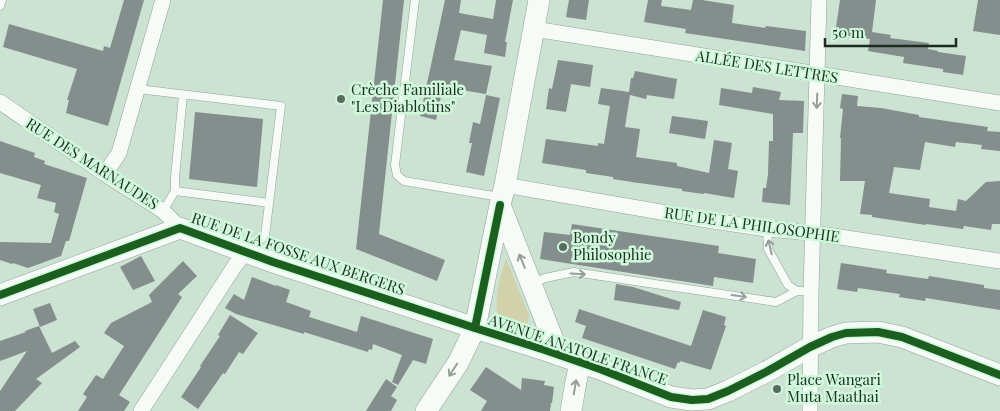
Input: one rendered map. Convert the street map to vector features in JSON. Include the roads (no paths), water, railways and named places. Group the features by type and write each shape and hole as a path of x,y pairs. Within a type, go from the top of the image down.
{"street":[{"path":"105,174 118,153 163,0"},
{"path":"426,411 458,363 475,328 539,0"},
{"path":"810,411 810,347 804,291 813,233 819,0"},
{"name":"ALLÉE DES LETTRES","path":"534,29 1000,103"},
{"name":"RUE DES MARNAUDES","path":"0,102 163,211 180,228"},
{"path":"502,196 531,283 559,355"},
{"name":"RUE DE LA PHILOSOPHIE","path":"502,196 813,233 1000,261"},
{"name":"RUE DE LA FOSSE AUX BERGERS","path":"0,295 180,228 273,262 475,328"},
{"path":"140,411 246,251"},
{"name":"AVENUE ANATOLE FRANCE","path":"475,328 600,369 708,411"},
{"name":"AVENUE ANATOLE FRANCE","path":"671,397 692,400 708,399 766,372 810,347 846,333 878,332 902,337 1000,375"},
{"path":"571,411 580,362"}],"lane":[{"path":"0,6 2,0"},
{"path":"415,0 395,165 398,175 404,182 502,196"},
{"path":"138,89 281,106 265,236 246,251"},
{"path":"163,211 175,191 183,95"},
{"path":"175,191 269,203"},
{"path":"767,229 768,249 788,285 804,291"},
{"path":"531,283 544,278 574,272 776,302 804,291"}],"place":[{"name":"Crèche Familiale \"Les Diablotins\"","path":"341,99"},
{"name":"Bondy Philosophie","path":"563,247"},
{"name":"Place Wangari Muta Maathai","path":"777,389"}]}
